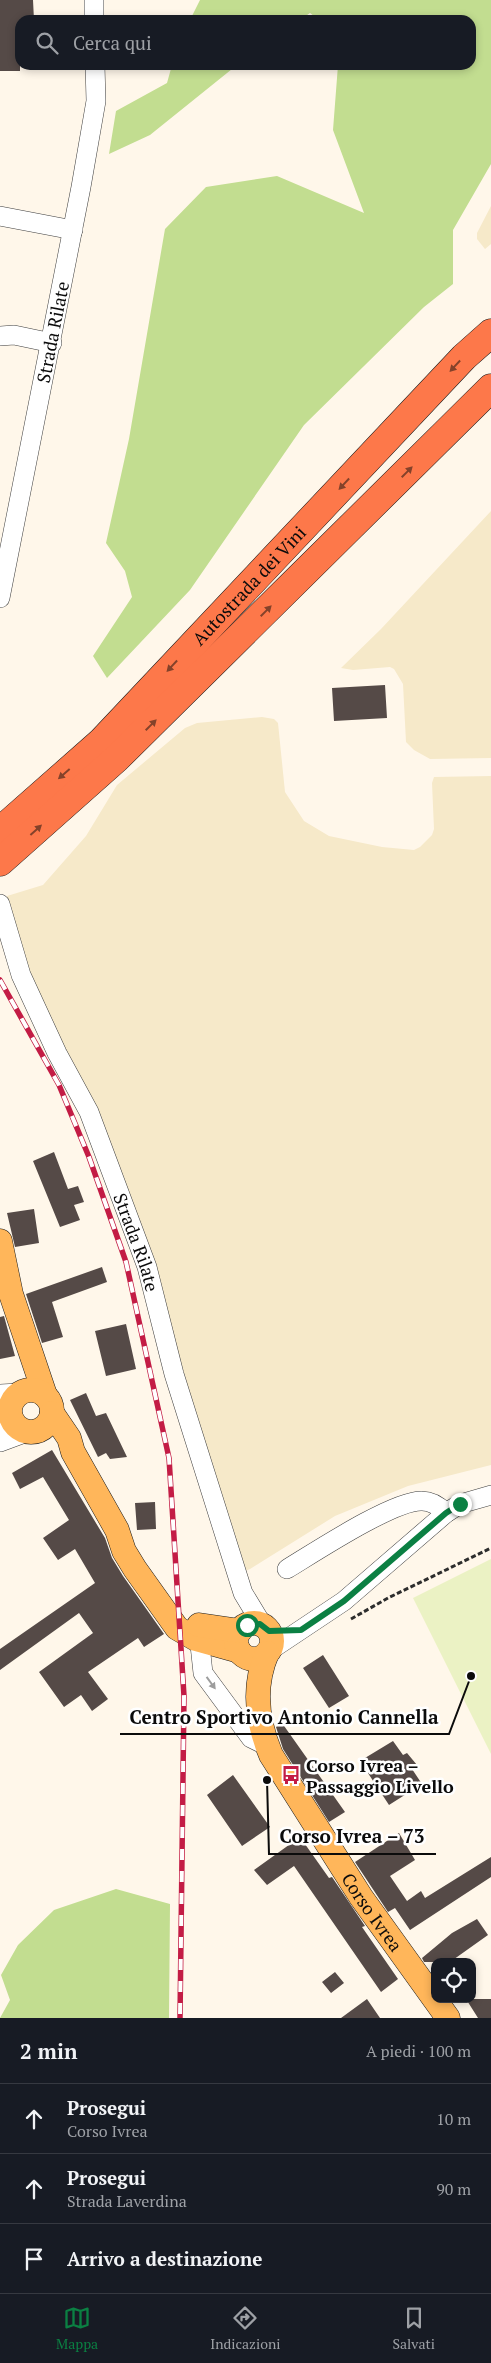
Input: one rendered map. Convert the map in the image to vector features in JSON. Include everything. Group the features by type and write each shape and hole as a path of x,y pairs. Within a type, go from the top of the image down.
{"highway":[{"name":"Autostrada dei Vini","path":"0,862 108,751 464,358 491,333"},
{"name":"Autostrada dei Vini","path":"0,830 108,751 491,388"}],"main road":[{"path":"0,1241 12,1294 30,1354 20,1410 73,1452 117,1530 124,1551 134,1569 170,1621 180,1631 196,1639 254,1641"},
{"path":"117,1530 130,1544 161,1589 188,1620 254,1641"},
{"name":"Corso Ivrea","path":"254,1641 258,1714 267,1746 304,1810 356,1889 448,2018"}],"street":[{"path":"94,0 94,15"},
{"name":"Strada Rilate","path":"0,598 73,230 96,101 96,70"},
{"path":"0,216 73,230"},
{"path":"0,336 14,335 52,343"},
{"name":"Strada Rilate","path":"0,904 21,976 57,1053 89,1112 147,1266 174,1374 243,1593 254,1641"},
{"path":"0,1442 20,1410"},
{"path":"254,1641 301,1630 344,1601 446,1513 460,1504 491,1495"},
{"path":"287,1569 380,1515 413,1502 427,1501 438,1505 446,1513"},
{"path":"196,1639 201,1653 203,1673 251,1738 267,1746"}],"path":[{"path":"349,1620 388,1598 491,1548"}],"shaded area":[{"path":"491,206 491,244 485,249 477,239 477,233"},
{"path":"491,511 491,758 430,759 414,750 406,742 403,684 394,669 390,667 353,670 341,668 381,629"},
{"path":"262,717 274,719 278,723 285,792 304,821 329,836 382,847 414,850 420,847 432,835 434,829 432,783 434,777 491,776 491,1465 408,1486 335,1516 250,1569 233,1576 192,1402 153,1262 24,968 13,933 7,896 43,885 86,836 117,785 185,728 197,723"}],"green space":[{"path":"200,0 491,0 491,164 453,230 453,284 424,307 304,425 190,590 107,678 93,656 132,597 125,571 106,543 129,439 165,229 206,187 277,176 364,213 333,130 338,70 476,70 476,15 313,15 310,13 307,15 192,15"},
{"path":"171,70 231,70 150,135 109,154 116,111 167,83"},
{"path":"491,1559 491,1754 413,1598"},
{"path":"116,1889 170,1904 169,2018 0,2018 10,2000 1,1975 18,1945 54,1910"}],"building":[{"path":"0,0 33,0 34,15 15,15 15,70 20,71 0,71"},
{"path":"385,685 387,718 334,721 332,688"},
{"path":"54,1152 68,1189 78,1186 84,1202 74,1205 80,1220 60,1227 33,1161"},
{"path":"34,1209 39,1243 15,1247 7,1213"},
{"path":"102,1267 107,1282 52,1302 63,1337 42,1343 26,1294"},
{"path":"4,1316 15,1356 0,1359 0,1317"},
{"path":"126,1324 136,1369 106,1376 95,1331"},
{"path":"86,1393 96,1416 106,1413 127,1457 110,1459 106,1453 98,1457 70,1400"},
{"path":"52,1450 105,1538 112,1558 164,1634 144,1647 138,1638 88,1672 108,1699 92,1711 81,1695 64,1707 39,1672 93,1633 79,1613 0,1670 0,1649 95,1583 75,1549 58,1560 43,1538 69,1520 43,1477 20,1489 12,1473"},
{"path":"155,1502 156,1529 137,1530 135,1503"},
{"path":"323,1655 349,1696 329,1708 303,1668"},
{"path":"282,1723 345,1812 329,1822 283,1749 276,1727"},
{"path":"393,1741 403,1755 407,1753 417,1765 412,1769 422,1784 389,1805 360,1761"},
{"path":"233,1775 270,1827 242,1846 207,1795"},
{"path":"399,1833 415,1860 390,1876 407,1901 421,1891 425,1898 491,1857 491,1877 410,1930 395,1908 388,1912 355,1862"},
{"path":"300,1837 329,1878 332,1877 365,1926 362,1927 398,1979 381,1992 294,1866 267,1885 254,1870"},
{"path":"477,1919 488,1935 456,1958 431,1958 431,1962 424,1962 422,1958 452,1933"},
{"path":"335,1972 344,1983 331,1993 322,1982"},
{"path":"367,1999 380,2018 341,2018"},
{"path":"476,1999 491,1999 491,2018 478,2018 469,2003 476,2003"}],"railway":[{"path":"0,980 59,1085 89,1157 126,1262 169,1458 184,1696 180,2018"}],"place":[{"name":"Centro Sportivo Antonio Cannella","path":"471,1676"},
{"name":"Corso Ivrea – Passaggio Livello","path":"291,1775"},
{"name":"Corso Ivrea – 73","path":"267,1780"}],"route":[{"path":"247,1625 260,1624 269,1631 301,1630 344,1601 446,1513 460,1504"}]}
